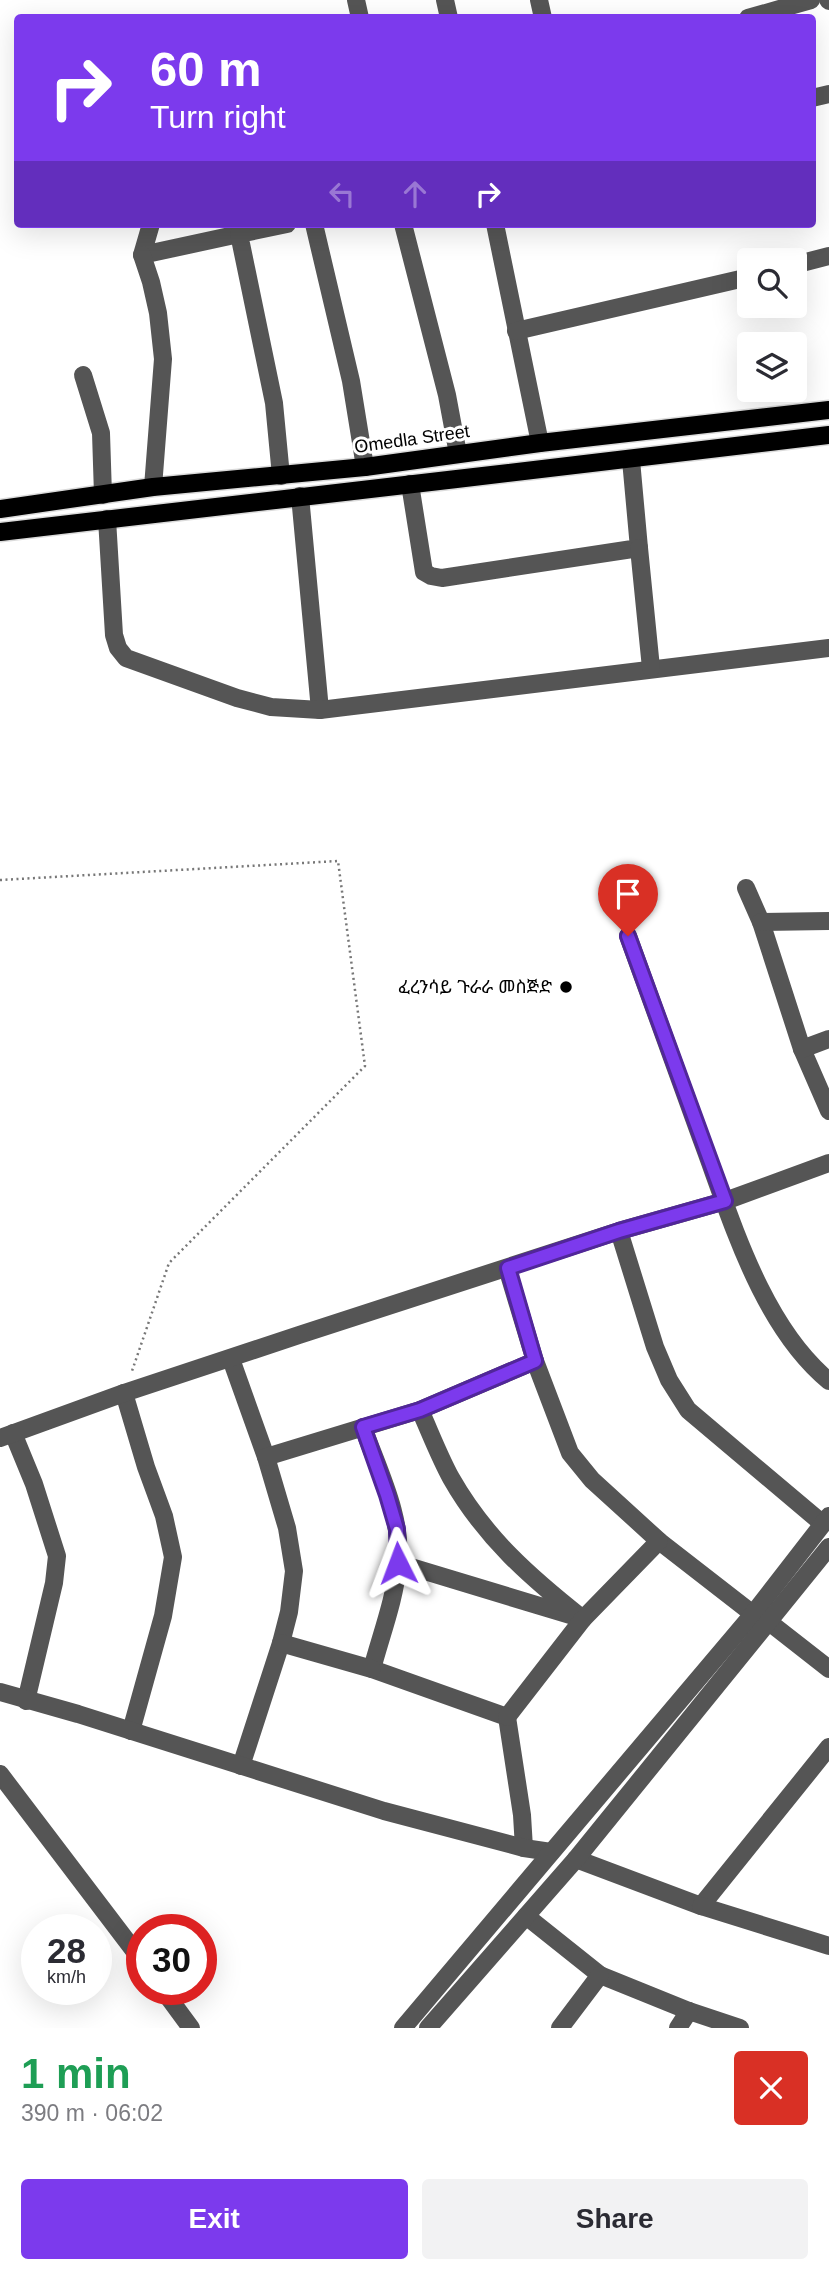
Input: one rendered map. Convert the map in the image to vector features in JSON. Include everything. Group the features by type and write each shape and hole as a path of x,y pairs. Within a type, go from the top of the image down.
{"main road":[{"name":"Omedla Street","path":"0,509 153,487 365,467 540,443 829,410"},
{"path":"0,532 829,435"}],"street":[{"path":"762,14 811,0"},
{"path":"150,228 142,255 158,313 163,359 153,487"},
{"path":"142,255 268,228"},
{"path":"315,228 351,381 365,467"},
{"path":"404,228 447,395 458,454"},
{"path":"496,228 540,443"},
{"path":"239,234 274,403 281,476"},
{"path":"807,262 829,256"},
{"path":"516,331 737,279"},
{"path":"83,375 100,433 103,495"},
{"path":"631,460 651,668"},
{"path":"410,484 424,572 431,576 442,578 639,548"},
{"path":"300,496 320,710"},
{"path":"107,519 114,635 118,648 126,658 237,698 271,707 320,710 829,648"},
{"path":"746,888 761,922 802,1049 829,1111"},
{"path":"761,922 829,921"},
{"path":"628,936 725,1201 765,1300 800,1351 829,1381"},
{"path":"802,1049 829,1039"},
{"path":"26,1700 54,1583 57,1556 48,1522 6,1435 124,1393 619,1231 725,1201 829,1163"},
{"path":"428,2028 576,1859 761,1618 826,1520 688,1410 669,1380 655,1347 619,1231"},
{"path":"508,1268 535,1361 570,1452 592,1480 659,1541 829,1669"},
{"path":"231,1359 266,1457 287,1528 294,1571 289,1612 281,1643 241,1766"},
{"path":"266,1457 420,1410 535,1361"},
{"path":"124,1393 164,1516 173,1557 163,1616 131,1731"},
{"path":"420,1410 451,1477 472,1511 521,1568 583,1619"},
{"path":"363,1427 397,1529 398,1563 372,1669"},
{"path":"524,1847 522,1815 507,1717 583,1619 659,1541"},
{"path":"404,2028 551,1852 761,1618 829,1547"},
{"path":"398,1563 583,1619"},
{"path":"281,1643 372,1669 507,1717"},
{"path":"0,1692 384,1811 551,1852"},
{"path":"701,1906 829,1747"},
{"path":"0,1774 126,1940"},
{"path":"576,1859 701,1906 829,1946"},
{"path":"533,1874 552,1886"},
{"path":"526,1916 600,1975 689,2011 740,2028"},
{"path":"560,2028 600,1975"},
{"path":"174,2005 191,2028"},
{"path":"678,2028 689,2011"}],"path":[{"path":"0,880 338,861 365,1066 169,1263 124,1393"}],"place":[{"name":"ፈረንሳይ ጉራራ መስጅድ","path":"566,987"}],"route":[{"path":"398,1563 397,1529 363,1427 420,1410 535,1361 508,1268 619,1231 725,1201 628,936"}]}
